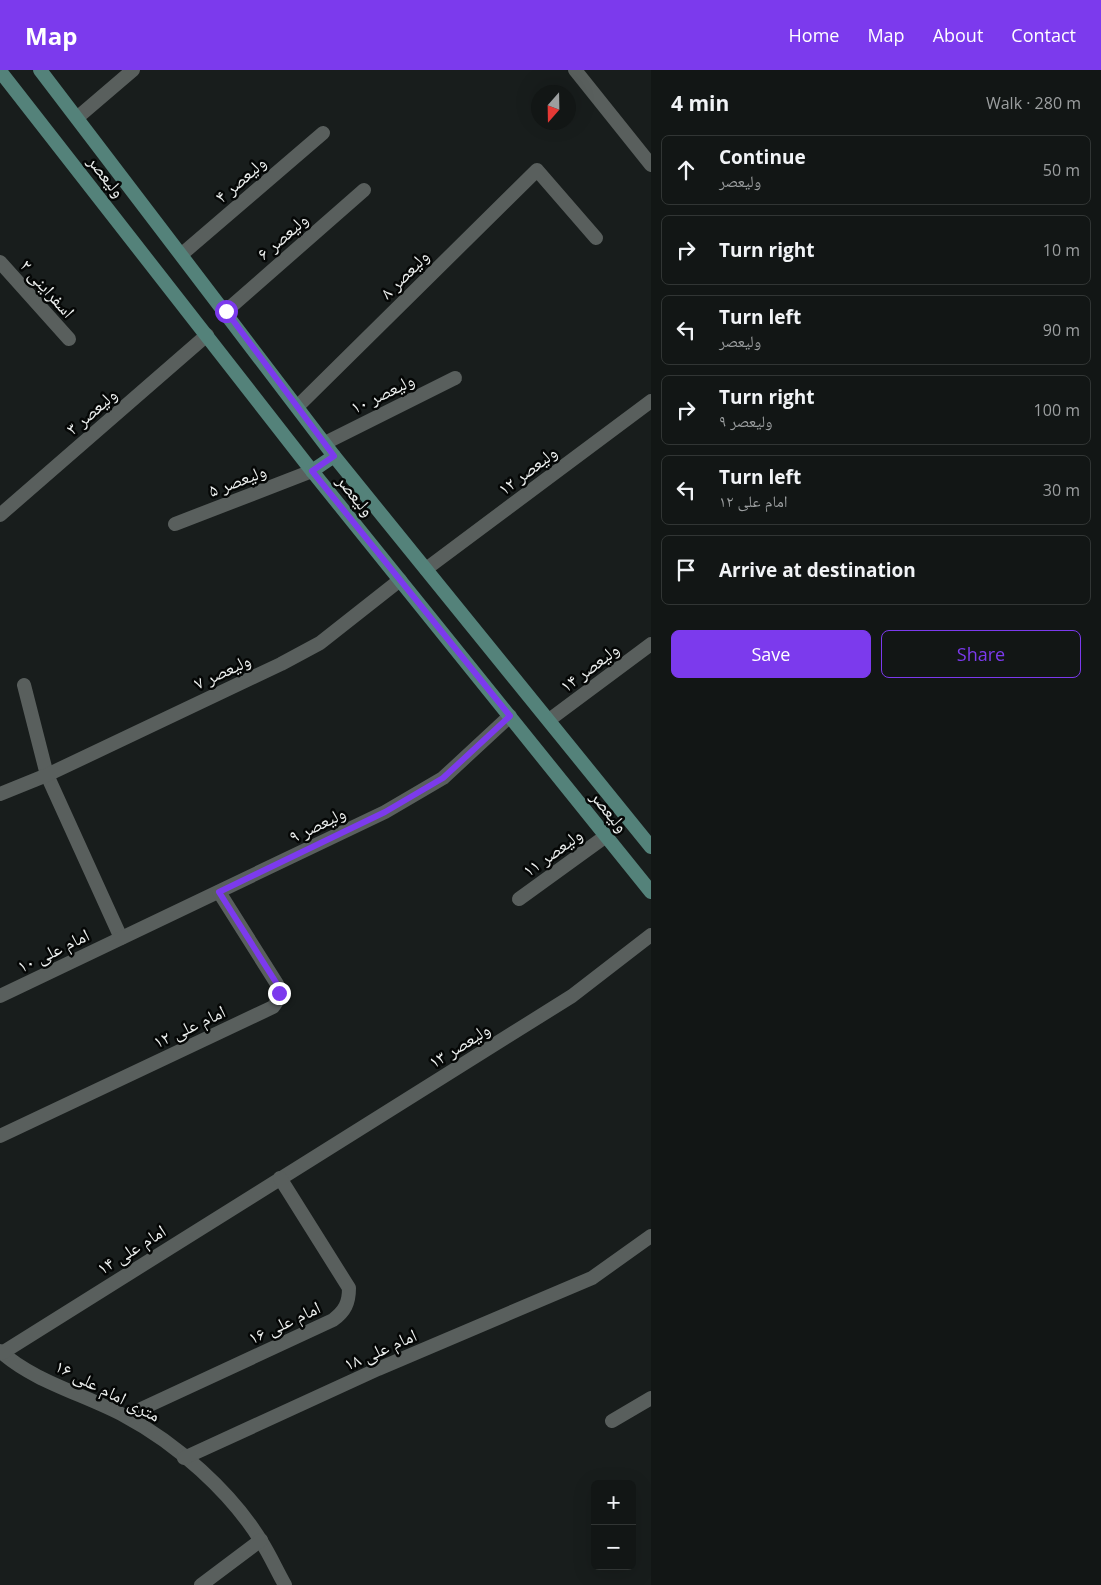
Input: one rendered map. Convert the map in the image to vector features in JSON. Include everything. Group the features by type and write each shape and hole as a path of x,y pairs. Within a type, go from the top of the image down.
{"main road":[{"name":"ولیعصر","path":"40,70 226,311 334,456 651,847"},
{"name":"ولیعصر","path":"0,71 312,471 651,892"},
{"path":"312,471 334,456"}],"street":[{"path":"78,118 132,70"},
{"path":"575,70 651,165"},
{"name":"ولیعصر ۴","path":"182,254 323,133"},
{"name":"ولیعصر ۸","path":"298,406 537,170 596,238"},
{"name":"ولیعصر ۶","path":"226,311 364,190"},
{"name":"اسفراینی ۲","path":"0,262 69,339"},
{"name":"ولیعصر ۳","path":"0,515 207,335"},
{"name":"ولیعصر ۱۰","path":"325,443 455,378"},
{"name":"ولیعصر ۱۲","path":"426,568 651,401"},
{"name":"ولیعصر ۵","path":"175,524 312,471"},
{"name":"ولیعصر ۷","path":"0,794 47,775 281,664 312,647 400,580"},
{"name":"ولیعصر ۱۴","path":"549,720 651,644"},
{"path":"24,685 47,775 121,938"},
{"name":"ولیعصر ۹","path":"121,938 385,812 443,778 510,716"},
{"name":"ولیعصر ۱۱","path":"519,899 606,836"},
{"name":"امام علی ۱۲","path":"0,1136 272,1007 277,1002 279,993 277,984 219,892"},
{"name":"ولیعصر ۱۳","path":"280,1178 572,996 651,935"},
{"name":"امام علی ۱۰","path":"0,996 121,938"},
{"name":"امام علی ۱۴","path":"1,1352 280,1178"},
{"name":"امام علی ۱۶","path":"126,1416 333,1320 343,1312 349,1299 349,1288 280,1178"},
{"name":"امام علی ۱۸","path":"184,1458 378,1369 592,1278 651,1236"},
{"name":"۱۶ متری امام علی","path":"1,1352 25,1369 126,1416 168,1444 223,1491 261,1540 285,1585"},
{"path":"612,1422 651,1398"},
{"path":"201,1585 261,1540"}],"route":[{"path":"226,311 334,456 312,471 510,716 443,778 385,812 219,892 277,984 279,993"}]}
